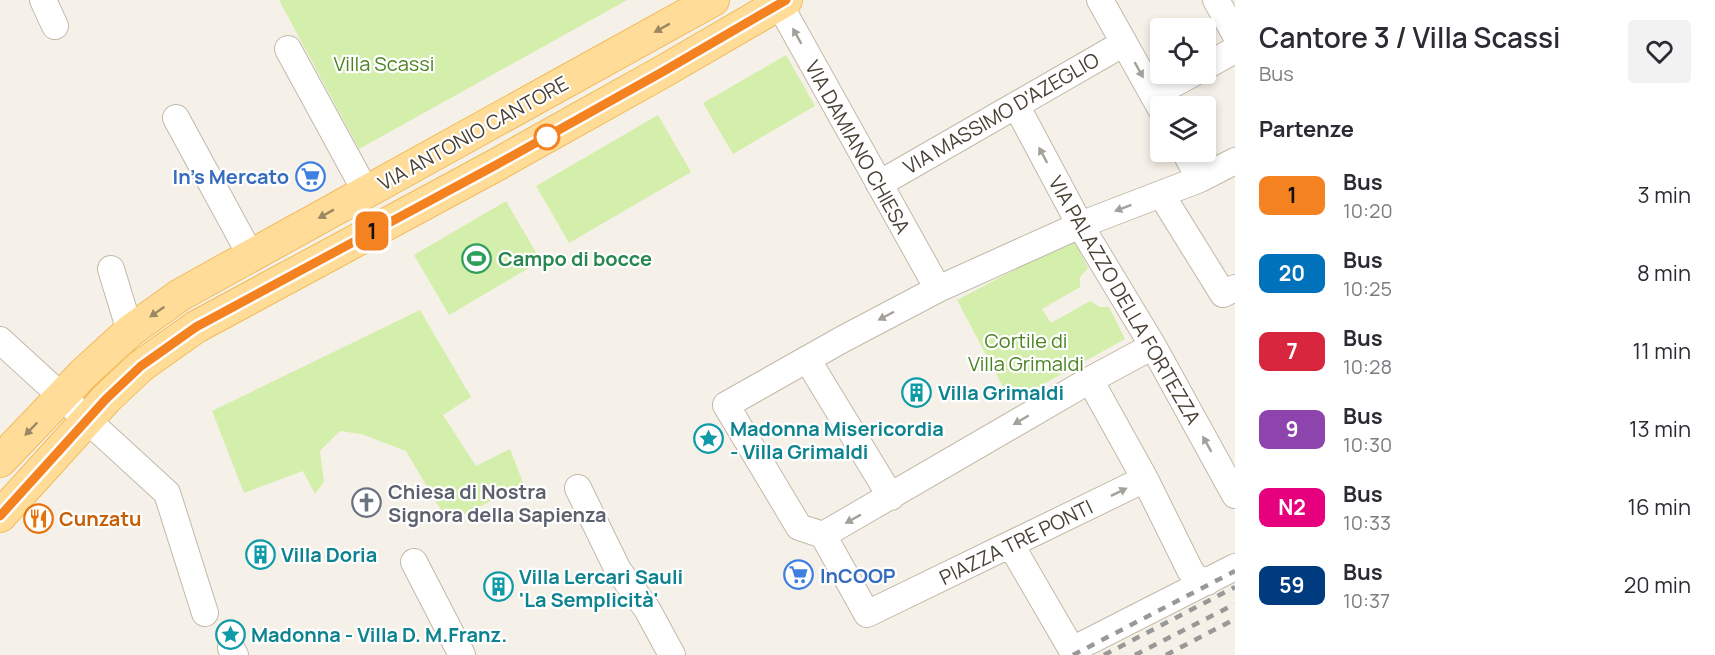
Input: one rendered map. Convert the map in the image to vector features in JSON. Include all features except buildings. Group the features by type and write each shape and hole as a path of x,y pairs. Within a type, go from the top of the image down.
{"main road":[{"name":"VIA ANTONIO CANTORE","path":"0,460 83,374 130,331 180,296 713,0"},
{"name":"VIA ANTONIO CANTORE","path":"0,516 106,399 141,366 196,327 496,165 780,1"}],"street":[{"path":"43,0 55,26"},
{"path":"1100,0 1154,96"},
{"path":"1216,0 1235,34"},
{"name":"VIA DAMIANO CHIESA","path":"780,1 938,289"},
{"name":"VIA MASSIMO D'AZEGLIO","path":"879,184 1124,43"},
{"path":"288,50 366,192"},
{"path":"1216,60 1235,50"},
{"path":"1164,96 1180,84"},
{"name":"VIA PALAZZO DELLA FORTEZZA","path":"1016,105 1080,225 1153,346 1235,495"},
{"path":"176,118 250,256"},
{"path":"1153,346 1090,380 823,535 799,527 726,405 938,289 1080,225 1200,179 1235,161"},
{"path":"1191,162 1200,179"},
{"path":"1161,194 1229,291"},
{"path":"111,269 130,331"},
{"path":"0,340 166,493 205,613"},
{"path":"807,359 891,497"},
{"path":"1090,380 1145,479 1194,577 1207,582"},
{"name":"PIAZZA TRE PONTI","path":"823,535 867,614 1145,479"},
{"path":"578,488 618,570 647,609 672,655"},
{"path":"1011,545 1072,650 1235,567"},
{"path":"414,562 462,655"}],"green space":[{"name":"Villa Scassi","path":"279,0 627,0 359,149"},
{"path":"786,55 815,106 733,154 703,103"},
{"path":"658,115 691,172 569,243 536,186"},
{"name":"Campo di bocce","path":"506,201 541,261 449,315 414,255"},
{"name":"Cortile di Villa Grimaldi","path":"1073,239 1088,268 1080,277 1080,287 1042,309 1051,323 1090,301 1100,307 1109,307 1125,339 1011,402 957,300"},
{"path":"420,310 471,397 443,415 476,466 510,449 524,485 448,522 406,451 361,434 340,431 320,451 324,482 315,494 303,471 244,493 212,411"}],"railway":[{"path":"1073,655 1235,571"},
{"path":"1104,655 1235,587"},
{"path":"1135,655 1235,604"},
{"path":"1166,655 1235,619"}],"bus line":[{"name":"1","path":"0,516 106,399 141,366 196,327 496,165 786,0"}],"place":[{"name":"In's Mercato","path":"310,176"},
{"name":"Campo di bocce","path":"477,258"},
{"name":"Villa Grimaldi","path":"917,392"},
{"name":"Madonna Misericordia - Villa Grimaldi","path":"709,439"},
{"name":"Chiesa di Nostra Signora della Sapienza","path":"367,503"},
{"name":"Cunzatu","path":"38,518"},
{"name":"Villa Doria","path":"260,554"},
{"name":"InCOOP","path":"799,575"},
{"name":"Villa Lercari Sauli 'La Semplicità'","path":"498,587"},
{"name":"Madonna - Villa D. M.Franz.","path":"230,634"}]}
